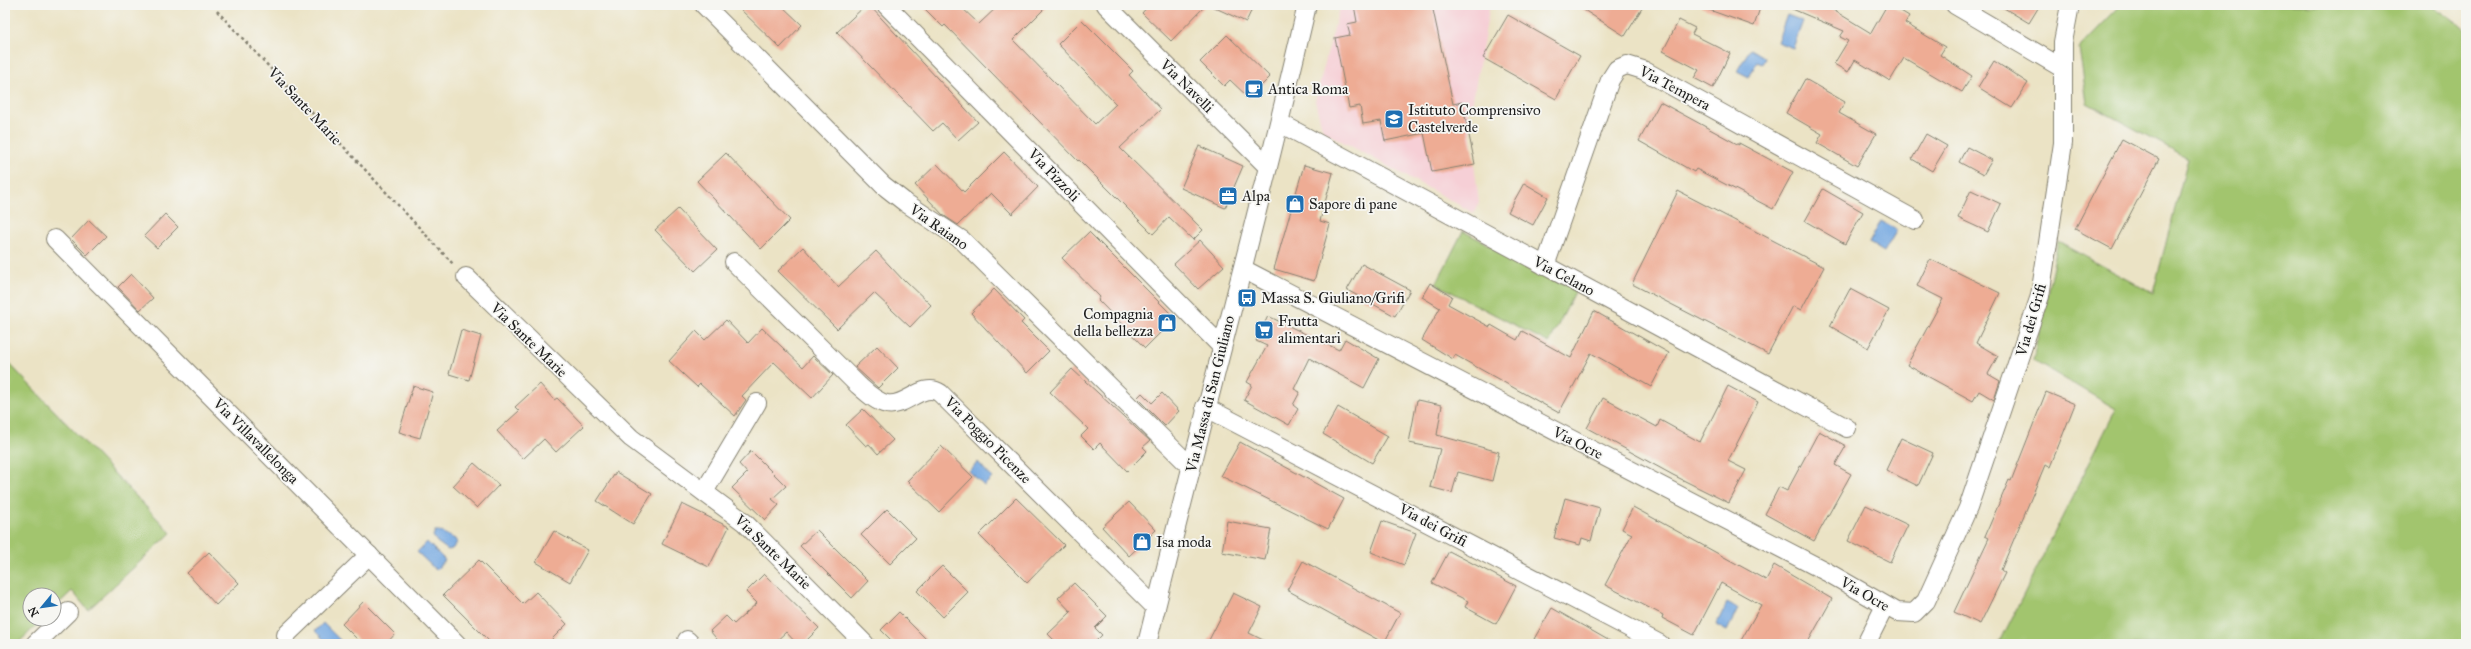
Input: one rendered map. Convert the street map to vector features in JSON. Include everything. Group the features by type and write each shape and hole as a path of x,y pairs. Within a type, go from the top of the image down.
{"street":[{"name":"Via Raiano","path":"704,5 883,185 906,203 962,240 1191,467"},
{"name":"Via Pizzoli","path":"886,5 1221,346"},
{"name":"Via Navelli","path":"1106,5 1268,167"},
{"name":"Via Massa di San Giuliano","path":"1151,642 1156,608 1205,407 1243,269 1280,123 1307,5"},
{"path":"1955,5 2062,68"},
{"name":"Via dei Grifi","path":"1914,613 1926,601 1968,508 2040,296 2063,143 2062,68 2064,26 2070,5"},
{"name":"Via Tempera","path":"1545,266 1610,80 1617,69 1627,65 1643,70 1915,220"},
{"name":"Via Celano","path":"1280,123 1847,428"},
{"name":"Via Villavallelonga","path":"55,239 457,644"},
{"name":"Via Poggio Picenze","path":"734,262 858,385 879,401 893,404 928,390 936,390 940,393 1156,608"},
{"name":"Via Ocre","path":"1243,269 1827,572 1885,606 1902,614 1914,613"},
{"name":"Via Sante Marie","path":"466,277 632,438 758,535 864,644"},
{"path":"704,492 757,403"},
{"name":"Via dei Grifi","path":"1205,407 1660,644"},
{"path":"286,635 369,555"},
{"path":"1866,644 1885,606"},
{"path":"35,644 68,612"}],"path":[{"name":"Via Sante Marie","path":"217,11 466,277"}],"shaded area":[{"name":"Istituto Comprensivo Castelverde","path":"1340,5 1490,5 1472,105 1467,108 1479,202 1474,213 1323,131 1315,101"}],"green space":[{"path":"2121,5 2432,5 2466,30 2466,644 1999,644 2116,409 2033,360 2058,242 2153,293 2188,158 2087,103 2079,48"},
{"path":"1463,231 1576,290 1549,343 1436,284"},
{"path":"5,359 171,533 88,610 72,591 62,600 62,587 22,587 22,627 35,627 17,644 5,643"}],"water":[{"path":"1787,15 1803,21 1793,48 1777,42"},
{"path":"1750,49 1765,58 1762,64 1757,62 1749,77 1737,71"},
{"path":"1881,221 1897,230 1884,252 1869,243"},
{"path":"978,462 992,478 984,486 969,471"},
{"path":"435,531 439,531 455,539 457,543 452,549 448,550 437,542 433,536"},
{"path":"427,542 445,560 436,570 417,552"},
{"path":"1727,603 1738,609 1727,631 1716,625"},
{"path":"323,623 344,644 328,644 315,631"}],"building":[{"path":"736,5 781,5 802,25 780,48"},
{"path":"866,5 869,5 978,122 958,140 942,123 933,131 837,32"},
{"path":"921,5 959,5 979,24 999,5 1048,5 1013,40 1095,124 1116,104 1058,44 1082,20 1133,71 1129,75 1161,109 1120,148 1203,230 1193,240 1169,217 1153,234 1079,160 1078,161 945,25 943,27"},
{"path":"1149,5 1206,5 1171,41 1142,13"},
{"path":"1209,5 1254,5 1246,22"},
{"path":"1354,5 1432,5 1453,104 1462,102 1475,164 1432,172 1424,133 1385,141 1381,121 1363,124 1360,106 1349,108 1335,38 1350,35 1347,24 1357,22"},
{"path":"1576,5 1644,5 1625,36"},
{"path":"1701,5 1761,5 1754,26 1701,7"},
{"path":"1783,5 1825,5 1871,33 1887,5 1891,5 1909,16 1905,23 1945,47 1940,55 1972,76 1962,92 1904,58 1890,81 1855,60 1848,72 1834,64 1848,41 1840,37 1844,31"},
{"path":"1999,5 2040,5 2029,23"},
{"path":"1508,15 1580,56 1556,99 1483,58"},
{"path":"1679,20 1695,28 1692,34 1730,53 1713,88 1694,78 1699,70 1663,51"},
{"path":"1227,35 1270,77 1249,98 1230,80 1224,86 1200,62"},
{"path":"1994,61 2028,83 2012,108 1978,87"},
{"path":"1805,79 1845,102 1839,113 1876,134 1857,166 1817,143 1822,134 1786,113"},
{"path":"1660,102 1739,145 1739,143 1793,172 1773,209 1696,169 1694,172 1639,141"},
{"path":"1926,134 1947,146 1932,171 1912,159"},
{"path":"2122,139 2159,159 2112,249 2075,229"},
{"path":"1199,146 1243,166 1225,208 1181,188"},
{"path":"1967,147 1992,160 1983,175 1959,162"},
{"path":"1004,152 1038,187 1012,214 991,193 958,225 943,215 915,185 937,164 964,192"},
{"path":"726,153 790,220 761,249 697,181"},
{"path":"1304,165 1333,173 1320,221 1330,224 1314,281 1274,269"},
{"path":"1524,183 1548,197 1533,225 1508,212"},
{"path":"1823,189 1863,212 1845,244 1805,221"},
{"path":"1971,190 2001,204 1988,232 1958,218"},
{"path":"1678,191 1824,267 1801,310 1793,306 1768,354 1632,284"},
{"path":"678,209 717,250 695,271 655,230"},
{"path":"165,214 178,227 157,248 144,236"},
{"path":"89,220 106,236 87,255 71,239"},
{"path":"1089,232 1175,318 1145,348 1098,300 1100,297 1062,258"},
{"path":"1200,240 1224,266 1198,289 1174,264"},
{"path":"803,247 838,287 876,251 904,281 905,280 931,305 910,327 874,293 837,329 778,271"},
{"path":"1930,259 2000,293 1976,343 1998,356 1988,374 2000,381 1994,400 1979,391 1973,401 1907,365 1943,299 1917,286"},
{"path":"1362,264 1410,290 1395,316 1347,290"},
{"path":"131,274 153,298 140,310 118,287"},
{"path":"1430,283 1452,296 1448,304 1490,327 1491,325 1517,340 1522,331 1571,358 1594,311 1669,353 1651,387 1591,353 1559,413 1455,355 1453,359 1422,340 1440,308 1422,297"},
{"path":"994,289 1024,320 1021,323 1049,351 1027,373 971,313"},
{"path":"1850,289 1889,310 1868,348 1830,326"},
{"path":"1268,316 1339,350 1345,339 1379,359 1364,388 1309,358 1294,389 1300,392 1293,405 1298,409 1289,425 1244,400 1252,385 1247,382 1267,346 1256,341"},
{"path":"726,320 748,343 762,328 803,367 813,356 833,375 812,398 774,362 742,396 746,400 735,416 700,384 697,387 669,361 696,331 705,340"},
{"path":"461,330 481,336 469,380 449,374"},
{"path":"877,346 898,368 878,388 855,367"},
{"path":"1072,369 1150,441 1143,447 1147,451 1127,471 1100,443 1094,449 1081,436 1088,429 1050,392"},
{"path":"540,384 554,400 557,398 584,426 556,452 544,439 523,459 497,431 519,411 515,407"},
{"path":"413,386 433,392 420,438 399,432"},
{"path":"1728,386 1758,402 1728,461 1746,470 1729,503 1673,475 1587,428 1603,398 1657,427 1660,420 1700,442"},
{"path":"2046,392 2075,404 2050,467 2045,465 2001,570 2005,573 1980,624 1954,612 1989,538 1985,536 2009,480 2011,481"},
{"path":"1142,393 1152,403 1162,393 1179,411 1165,426 1137,398"},
{"path":"1417,400 1442,405 1437,435 1499,452 1492,481 1458,472 1452,493 1430,487 1440,449 1409,443"},
{"path":"1338,407 1388,436 1372,463 1323,434"},
{"path":"863,409 893,440 878,454 869,444 866,446 846,425"},
{"path":"1819,431 1846,446 1835,465 1851,474 1814,541 1765,514 1779,487 1787,491"},
{"path":"1901,438 1933,453 1918,486 1886,470"},
{"path":"1240,442 1344,499 1328,529 1221,476"},
{"path":"941,446 973,477 939,512 907,481"},
{"path":"751,451 786,486 772,499 779,505 765,520 732,488 747,473 739,464"},
{"path":"474,463 499,485 477,508 453,486"},
{"path":"616,472 652,494 633,524 597,501"},
{"path":"1016,498 1064,545 1027,583 979,535"},
{"path":"1565,498 1600,508 1591,541 1582,538 1580,545 1554,538"},
{"path":"1129,502 1156,530 1129,556 1102,527"},
{"path":"682,504 729,527 709,567 662,544"},
{"path":"1866,505 1908,525 1890,562 1848,541"},
{"path":"1633,507 1766,580 1774,565 1832,599 1807,644 1739,644 1761,605 1721,583 1694,635 1662,618 1663,615 1605,585 1632,534 1622,529"},
{"path":"887,509 916,538 890,564 861,535"},
{"path":"1227,521 1271,529 1265,560 1222,552"},
{"path":"1382,521 1416,533 1404,565 1371,552"},
{"path":"817,530 868,581 852,598 800,546"},
{"path":"554,531 588,550 570,582 536,562"},
{"path":"1449,551 1516,586 1496,624 1465,607 1468,601 1432,583"},
{"path":"209,552 239,583 216,605 187,573"},
{"path":"479,560 523,604 536,592 567,624 547,644 492,644 443,595"},
{"path":"1303,561 1400,613 1384,643 1287,590"},
{"path":"942,566 968,592 943,617 917,591"},
{"path":"764,574 819,628 803,644 797,644 786,632 773,644 721,644 710,631 726,616 734,624 757,603 746,592"},
{"path":"1074,583 1107,616 1095,628 1102,635 1093,644 1058,644 1048,634 1071,612 1058,598"},
{"path":"1233,593 1262,607 1249,633 1271,644 1207,644"},
{"path":"363,602 395,634 386,644 362,644 342,624"},
{"path":"1552,608 1615,644 1542,644 1534,639"},
{"path":"899,612 931,644 895,644 881,630"}],"place":[{"name":"Antica Roma","path":"1254,89"},
{"name":"Istituto Comprensivo Castelverde","path":"1394,119"},
{"name":"Alpa","path":"1228,196"},
{"name":"Sapore di pane","path":"1295,204"},
{"name":"Massa S. Giuliano/Grifi","path":"1247,298"},
{"name":"Compagnia della bellezza","path":"1167,323"},
{"name":"Frutta alimentari","path":"1264,330"},
{"name":"Isa moda","path":"1142,542"}]}
